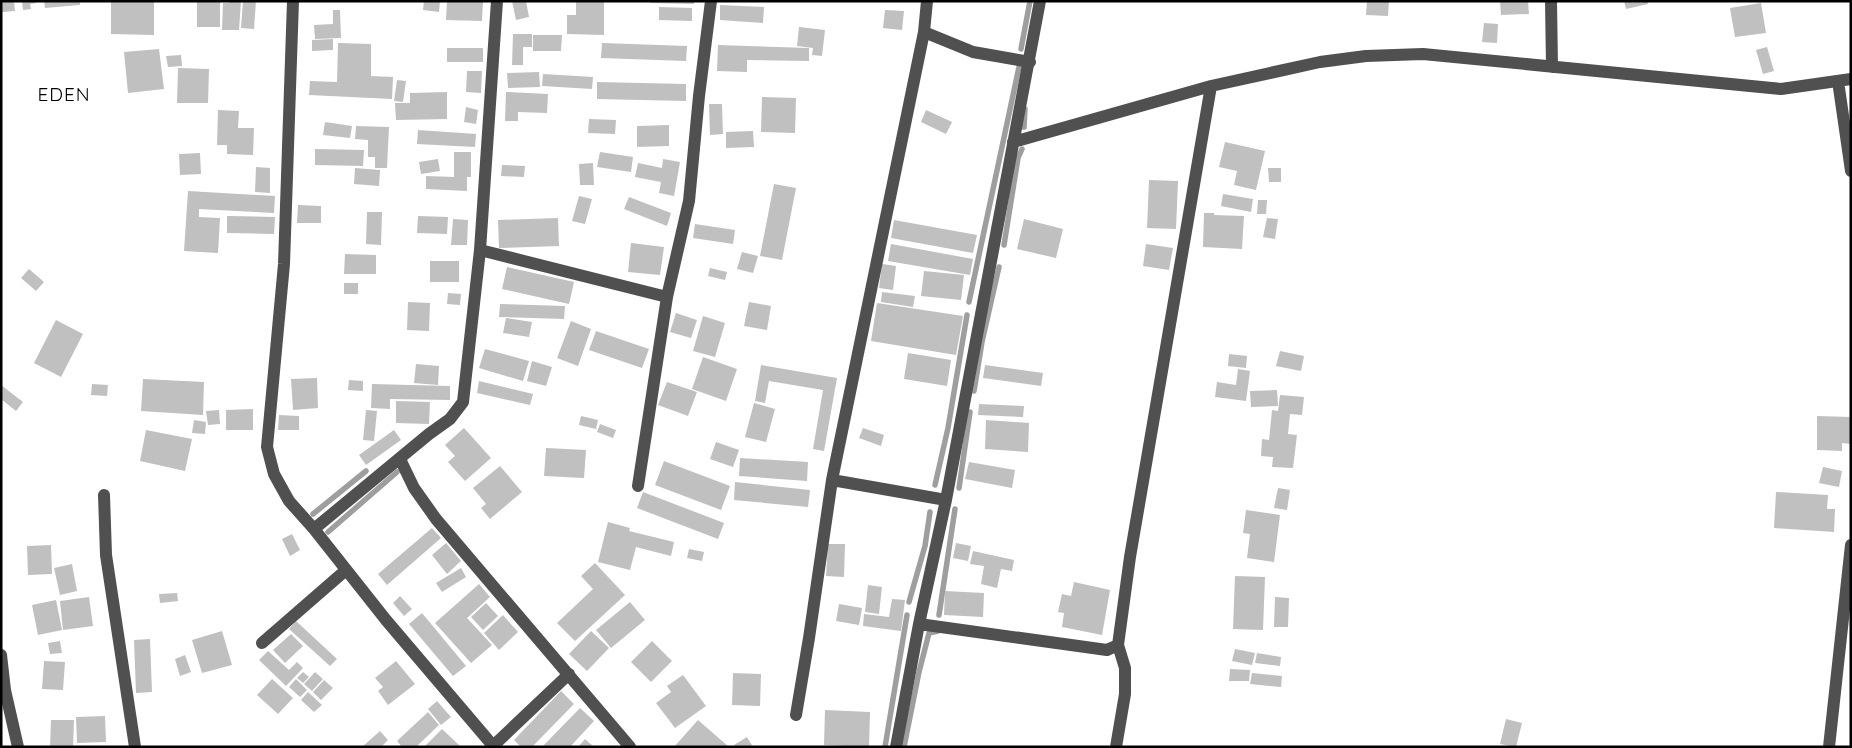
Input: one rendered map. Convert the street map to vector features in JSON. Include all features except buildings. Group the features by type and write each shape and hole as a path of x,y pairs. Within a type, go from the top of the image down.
{"street":[{"path":"293,1 284,264 267,446 274,474 289,501 314,529 386,620 494,746 569,674"},
{"path":"314,529 450,419 463,402 480,250 497,1"},
{"path":"638,486 667,297 689,201 699,96 711,1"},
{"path":"796,715 832,480 924,32 927,1"},
{"path":"896,747 919,624 946,500 1040,1"},
{"path":"1551,1 1552,67"},
{"path":"924,32 972,52 1030,62"},
{"path":"1013,142 1211,86 1320,62 1366,56 1423,54 1781,89 1844,80 1851,171"},
{"path":"1116,747 1125,694 1125,668 1118,646 1130,557 1211,86"},
{"path":"480,250 667,297"},
{"path":"400,459 414,488 436,519 630,747"},
{"path":"832,480 946,500"},
{"path":"104,495 106,555 135,747"},
{"path":"1829,747 1851,545"},
{"path":"262,643 346,570"},
{"path":"919,624 1107,650 1118,646"},
{"path":"1,655 3,690 18,747"}],"waterway":[{"path":"1021,49 1030,1"},
{"path":"969,302 1019,67"},
{"path":"1024,127 1025,109"},
{"path":"1004,245 1018,158 1022,149"},
{"path":"974,391 982,342 999,267"},
{"path":"935,485 948,428 967,315"},
{"path":"959,488 970,412"},
{"path":"313,514 366,471"},
{"path":"328,532 397,472"},
{"path":"939,615 955,509"},
{"path":"909,602 925,546 930,512"},
{"path":"885,747 907,615"},
{"path":"904,747 929,633 938,631"}],"district":[{"name":"EDEN","path":"64,94"}]}
